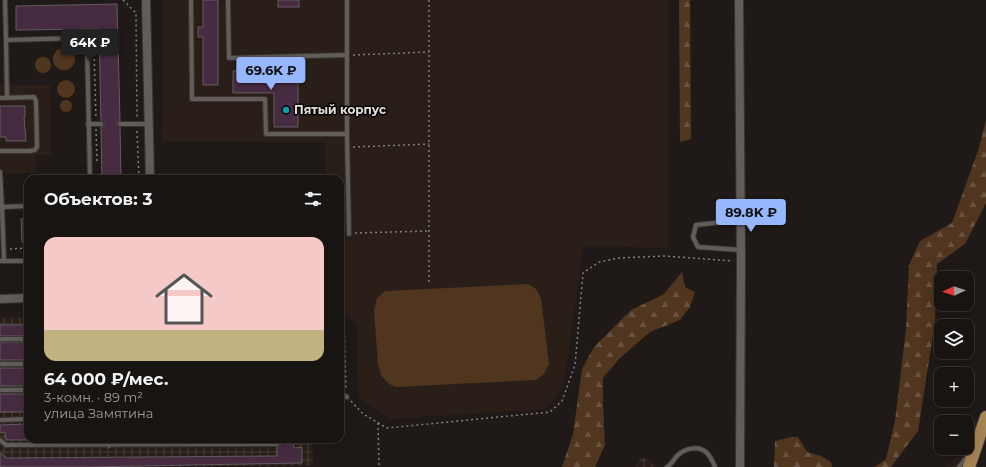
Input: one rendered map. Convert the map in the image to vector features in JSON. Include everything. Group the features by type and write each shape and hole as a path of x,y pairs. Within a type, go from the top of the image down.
{"main road":[{"path":"969,467 986,417"}],"street":[{"path":"146,0 150,175"},
{"path":"739,0 741,250 740,467"},
{"path":"0,299 24,298"}],"lane":[{"path":"5,0 7,97"},
{"path":"191,0 192,99 265,99 266,134 347,134"},
{"path":"228,0 229,58 347,55"},
{"path":"347,0 349,234"},
{"path":"6,40 80,38 84,40 86,44 90,175"},
{"path":"294,57 294,67"},
{"path":"0,98 34,97 36,102 37,146 35,150 30,151 0,151"},
{"path":"88,124 99,124"},
{"path":"120,124 149,124"},
{"path":"0,172 4,249 2,261 24,261"},
{"path":"2,207 24,206"},
{"path":"740,220 696,225 693,237 698,246 741,250"},
{"path":"0,339 24,338"},
{"path":"0,364 24,364"},
{"path":"0,390 24,390"},
{"path":"0,420 24,419"},
{"path":"959,467 978,439"},
{"path":"0,440 6,445 83,446 277,443"},
{"path":"667,467 671,465 678,455 688,449 696,448 706,452 715,467"}],"path":[{"path":"123,0 136,13 138,175"},
{"path":"429,0 429,283"},
{"path":"86,34 94,34 99,124 97,163"},
{"path":"347,55 429,52"},
{"path":"348,147 429,144"},
{"path":"349,234 429,231"},
{"path":"4,249 24,248"},
{"path":"344,320 347,397 363,414 387,428 550,412 562,401 575,365 583,273 599,262 620,258 664,256 741,261"},
{"path":"378,423 379,467"}],"shaded area":[{"path":"163,0 668,0 668,248 583,246 564,385 546,409 390,419 359,398 356,323 344,314 344,175 325,175 325,142 162,141"},
{"path":"0,85 50,85 51,155 36,155 36,173 0,173"},
{"path":"24,317 24,443 312,443 313,466 0,467 0,318"},
{"path":"960,455 966,455 962,467 944,467"},
{"path":"642,457 657,467 636,467"}],"green space":[{"path":"679,0 690,0 691,139 680,142"},
{"path":"64,48 68,49 74,55 74,63 68,69 64,70 60,69 54,63 53,59 54,55 60,49"},
{"path":"43,57 49,59 51,65 49,71 43,73 37,71 35,65 37,59"},
{"path":"66,80 72,83 75,89 72,95 66,98 60,95 57,89 60,83"},
{"path":"66,100 70,102 72,106 70,110 66,112 62,110 60,106 62,102"},
{"path":"986,120 986,203 965,244 937,264 937,271 934,271 935,319 918,431 891,467 875,467 886,459 895,421 906,329 909,265 920,241 952,223 979,148"},
{"path":"682,272 685,287 695,292 690,307 680,320 650,332 619,359 603,378 605,445 595,467 562,467 573,434 582,369 594,347 631,310 664,294"},
{"path":"528,284 536,289 541,298 549,364 544,374 536,380 396,387 389,384 381,375 378,364 374,310 377,298 385,291"},
{"path":"798,437 807,452 821,456 831,462 832,467 774,467 775,441"}],"building":[{"path":"203,0 218,0 218,85 203,85 203,37 198,37 198,27 203,27"},
{"path":"278,0 299,0 299,7 278,7"},
{"path":"117,4 120,121 117,122 117,124 120,127 121,175 102,175 101,127 104,126 104,124 101,121 99,29 16,30 16,6"},
{"name":"Пятый корпус","path":"237,67 290,67 290,81 298,81 298,127 274,127 274,93 233,93 233,71 237,71"},
{"path":"0,106 25,106 24,117 26,141 6,141 6,137 0,137"},
{"path":"21,219 24,219 24,242 22,242"},
{"path":"0,325 24,325 24,336 0,336"},
{"path":"0,342 24,342 24,360 0,360"},
{"path":"0,368 24,368 24,386 0,386"},
{"path":"0,394 24,394 24,412 0,412"},
{"path":"24,424 24,440 6,440 5,432 0,433 0,425"},
{"path":"280,443 293,443 294,448 302,447 302,463 88,467 0,466 0,453 7,458 277,456 277,447"}],"place":[{"name":"Пятый корпус","path":"286,110"}]}
